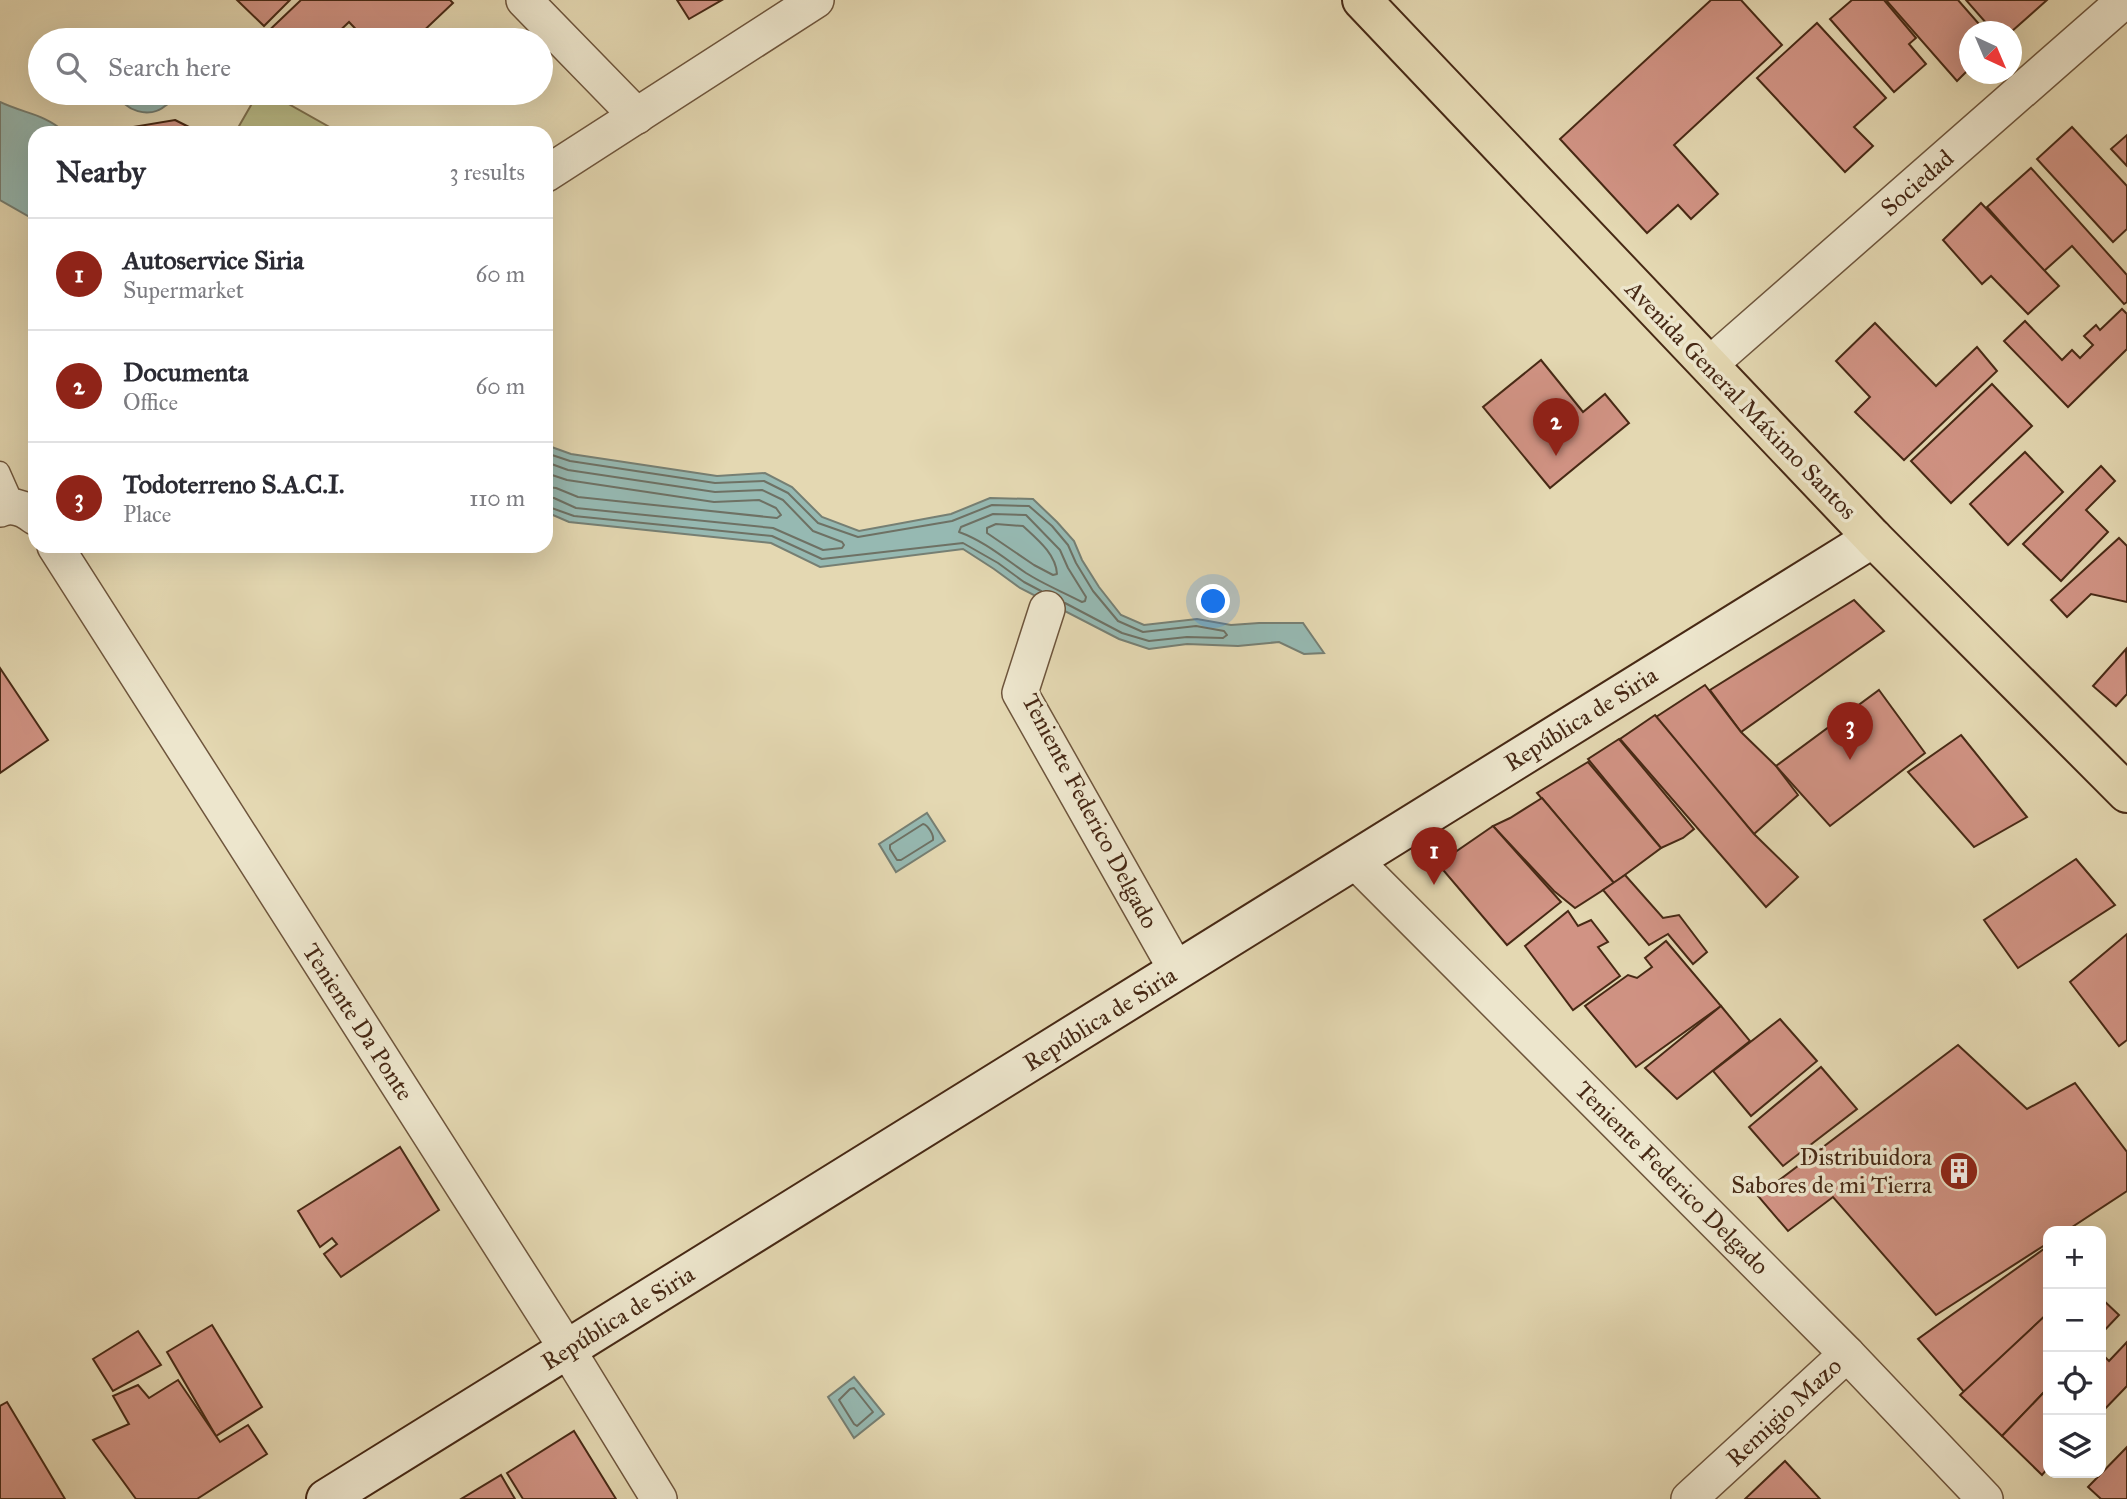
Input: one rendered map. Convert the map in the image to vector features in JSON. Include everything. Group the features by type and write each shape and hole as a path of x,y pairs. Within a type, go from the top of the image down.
{"main road":[{"name":"Avenida General Máximo Santos","path":"1362,0 1873,538 2127,793"}],"street":[{"path":"524,0 551,28"},
{"path":"553,170 816,0"},
{"name":"Sociedad","path":"1709,365 2124,0"},
{"path":"553,30 637,116"},
{"name":"República de Siria","path":"326,1499 1873,538"},
{"name":"Teniente Da Ponte","path":"59,553 567,1349 659,1499"},
{"name":"Teniente Federico Delgado","path":"1047,609 1020,693 1177,971"},
{"name":"Teniente Federico Delgado","path":"1354,860 1847,1354 1985,1499"},
{"name":"Remigio Mazo","path":"1689,1499 1847,1354"}],"lane":[{"path":"0,471 17,511"}],"green space":[{"path":"251,105 290,105 328,126 239,126"}],"water":[{"path":"0,102 58,126 28,126 28,216 0,200"},
{"path":"126,105 165,105 152,112"},
{"path":"553,448 571,454 717,476 765,473 792,487 822,517 859,531 951,514 990,498 1033,499 1074,541 1099,587 1121,615 1144,625 1197,619 1231,625 1303,623 1324,653 1304,654 1279,642 1238,646 1187,644 1149,649 1119,639 1020,588 963,549 820,567 771,543 569,522 553,515"},
{"path":"927,813 945,841 896,872 879,844"},
{"path":"854,1377 884,1414 854,1438 828,1397"}],"building":[{"path":"237,0 290,0 264,26"},
{"path":"301,0 450,0 453,3 427,28 355,28 349,22 343,28 272,28"},
{"path":"677,0 722,0 689,19"},
{"path":"1711,0 1741,0 1782,45 1674,145 1718,194 1691,219 1678,205 1647,233 1560,139"},
{"path":"1852,0 1884,0 1916,38 1909,44 1926,64 1894,92 1830,19"},
{"path":"1886,0 1958,0 1976,21 1959,21 1957,81"},
{"path":"1966,0 2047,0 2022,22 1984,21"},
{"path":"1817,23 1886,98 1854,127 1873,146 1845,172 1757,78"},
{"path":"175,120 187,126 139,126"},
{"path":"2072,127 2127,186 2127,229 2113,242 2037,159"},
{"path":"2127,135 2127,166 2111,149"},
{"path":"2031,168 2127,275 2127,302 2124,304 2072,246 2044,271 1987,207"},
{"path":"1981,203 2059,286 2028,314 1991,276 1982,284 1943,240"},
{"path":"2122,309 2127,314 2127,349 2068,407 2004,341 2025,321 2062,360 2072,350 2080,358 2093,345 2084,336 2096,325 2100,330"},
{"path":"1875,323 1936,386 1977,347 1997,371 1904,460 1855,412 1870,397 1836,361"},
{"path":"1541,360 1583,412 1605,394 1629,423 1550,488 1483,407"},
{"path":"1992,384 2032,426 1951,503 1911,461"},
{"path":"2025,452 2063,492 2008,545 1970,504"},
{"path":"2101,466 2115,481 2086,510 2108,532 2061,581 2023,544"},
{"path":"2119,538 2127,546 2127,602 2091,594 2067,617 2051,600"},
{"path":"1854,600 1884,631 1741,732 1710,690"},
{"path":"2126,649 2127,694 2116,706 2093,686"},
{"path":"0,668 48,740 0,773"},
{"path":"1705,685 1741,732 1776,766 1798,795 1754,834 1657,726 1656,717"},
{"path":"1879,690 1925,753 1830,826 1776,766"},
{"path":"1655,715 1754,834 1798,877 1766,907 1620,739"},
{"path":"1961,735 2027,817 1974,847 1908,772"},
{"path":"1619,739 1694,829 1683,838 1661,848 1588,759"},
{"path":"1588,762 1661,848 1614,883 1537,793"},
{"path":"1542,798 1614,883 1575,908 1554,891 1493,826"},
{"path":"1493,826 1561,902 1507,945 1438,864"},
{"path":"2076,859 2115,905 2018,968 1984,920"},
{"path":"1625,875 1663,918 1679,915 1707,952 1693,964 1668,934 1649,945 1603,890"},
{"path":"1568,911 1578,926 1591,920 1608,942 1598,947 1620,976 1573,1010 1525,946"},
{"path":"2127,934 2127,1040 2119,1046 2070,982"},
{"path":"1666,941 1721,1006 1636,1067 1585,1006 1628,975 1637,978 1652,967 1645,958"},
{"path":"1721,1006 1750,1041 1677,1099 1645,1068"},
{"path":"1780,1019 1817,1061 1751,1116 1713,1071"},
{"name":"Distribuidora Sabores de mi Tierra","path":"1958,1045 2027,1109 2075,1083 2127,1152 2127,1191 2074,1226 2043,1226 2043,1246 1936,1315 1833,1197 1788,1231 1758,1196"},
{"path":"1821,1067 1857,1109 1783,1166 1749,1127"},
{"path":"400,1147 439,1210 341,1277 324,1254 337,1244 332,1238 320,1247 298,1211"},
{"path":"2043,1250 2043,1318 1965,1393 1918,1339"},
{"path":"2106,1303 2119,1315 2106,1329"},
{"path":"2043,1318 2043,1393 2002,1436 1960,1395"},
{"path":"212,1325 262,1407 216,1436 167,1352"},
{"path":"138,1331 161,1365 113,1391 93,1359"},
{"path":"2127,1342 2127,1386 2106,1408 2106,1358 2109,1361"},
{"path":"178,1380 220,1442 248,1425 267,1454 197,1499 136,1499 93,1440 129,1424 113,1396 138,1385 149,1398"},
{"path":"2043,1393 2042,1475 2002,1436"},
{"path":"7,1402 65,1499 0,1499 0,1406"},
{"path":"574,1431 616,1499 523,1499 507,1473"},
{"path":"2127,1447 2127,1499 2101,1499 2088,1487 2097,1478 2106,1478 2106,1469"},
{"path":"1785,1461 1820,1499 1745,1499"},
{"path":"501,1475 515,1499 461,1499"}],"place":[{"name":"Documenta","path":"1556,456"},
{"name":"Todoterreno S.A.C.I.","path":"1850,760"},
{"name":"Autoservice Siria","path":"1434,885"},
{"name":"Distribuidora Sabores de mi Tierra","path":"1959,1171"}]}
